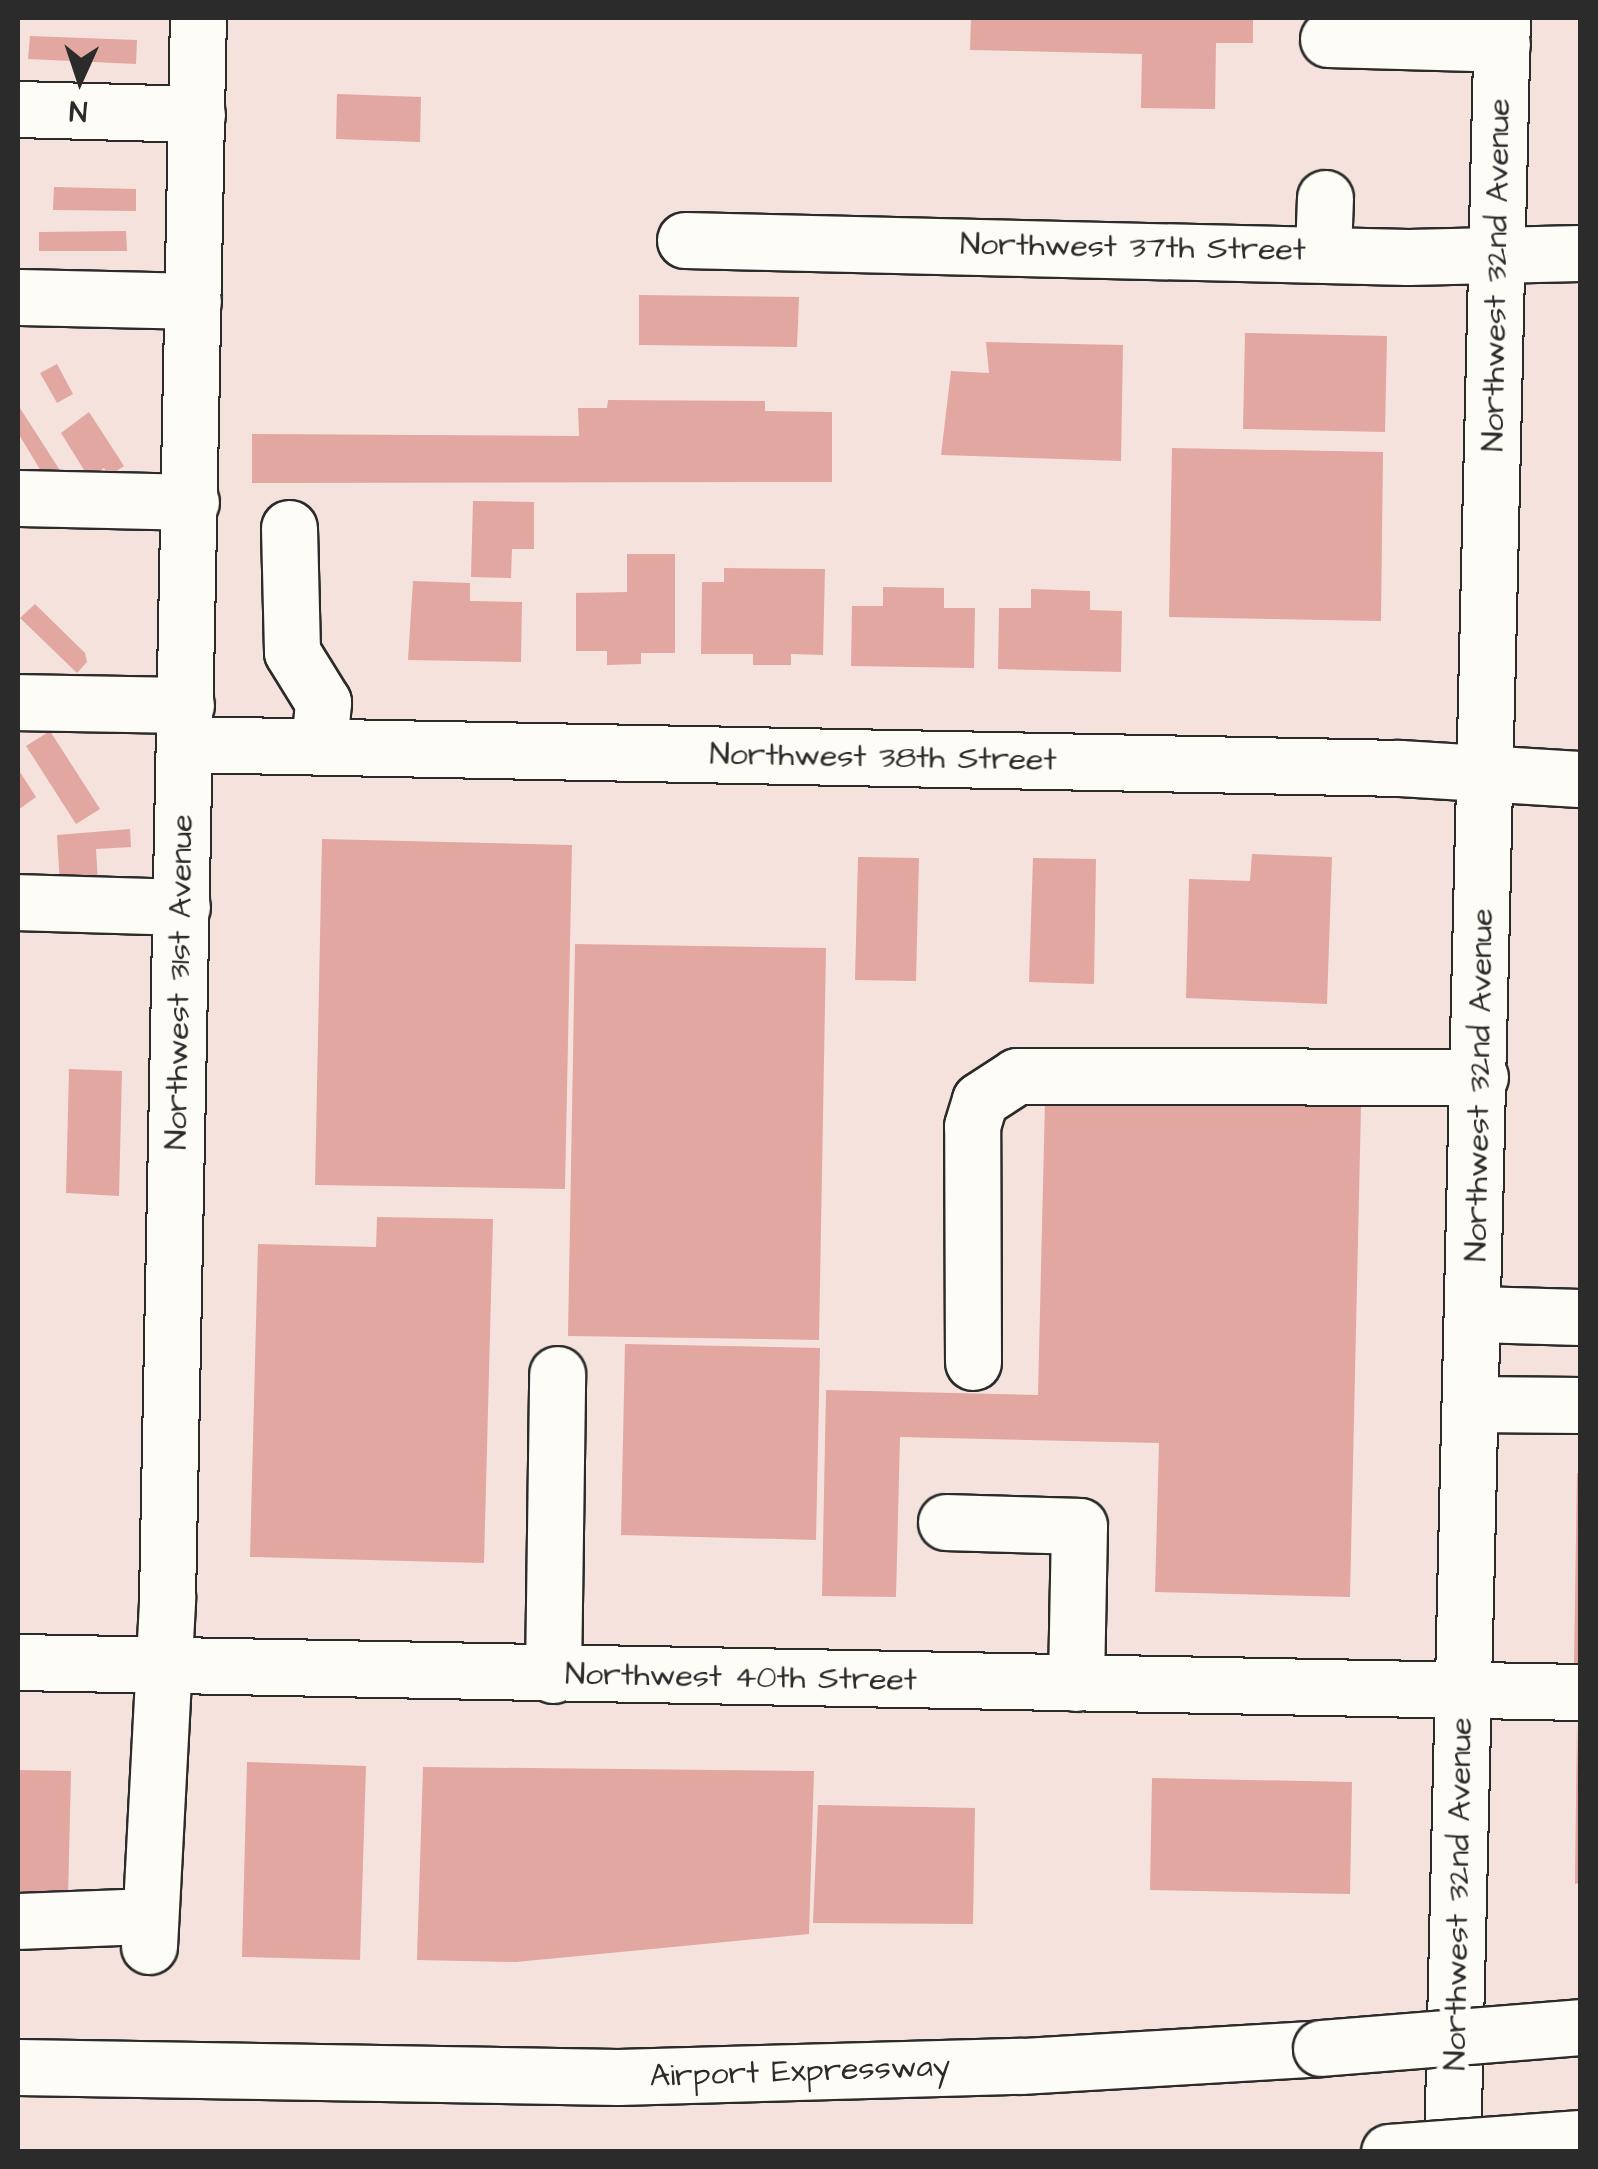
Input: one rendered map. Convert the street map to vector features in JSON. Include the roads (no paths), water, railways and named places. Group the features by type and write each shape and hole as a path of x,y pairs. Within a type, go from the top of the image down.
{"main road":[{"name":"Northwest 31st Avenue","path":"18,1921 150,1931 162,1666 182,907 198,18"},
{"path":"1328,39 1502,31"},
{"name":"Northwest 32nd Avenue","path":"1452,2152 1488,773 1502,31"},
{"path":"18,109 197,114"},
{"path":"1323,252 1324,198"},
{"name":"Northwest 37th Street","path":"685,240 1496,257 1580,253"},
{"path":"18,297 193,301"},
{"path":"18,498 190,502"},
{"path":"289,528 292,652 323,702 319,747"},
{"name":"Northwest 38th Street","path":"18,702 319,747 1488,773 1580,779"},
{"path":"18,902 182,907"},
{"path":"973,1362 972,1126 980,1100 1017,1076 1480,1077"},
{"path":"1474,1314 1580,1317"},
{"path":"553,1675 557,1374"},
{"path":"1472,1404 1580,1406"},
{"path":"946,1522 1079,1526 1076,1683"},
{"name":"Northwest 40th Street","path":"21,1648 162,1666 553,1675 675,1656 1076,1683 1464,1693 1580,1692"},
{"name":"Airport Expressway","path":"18,2067 618,2078 1022,2066 1580,2027"},
{"path":"1389,2152 1580,2138"}]}
